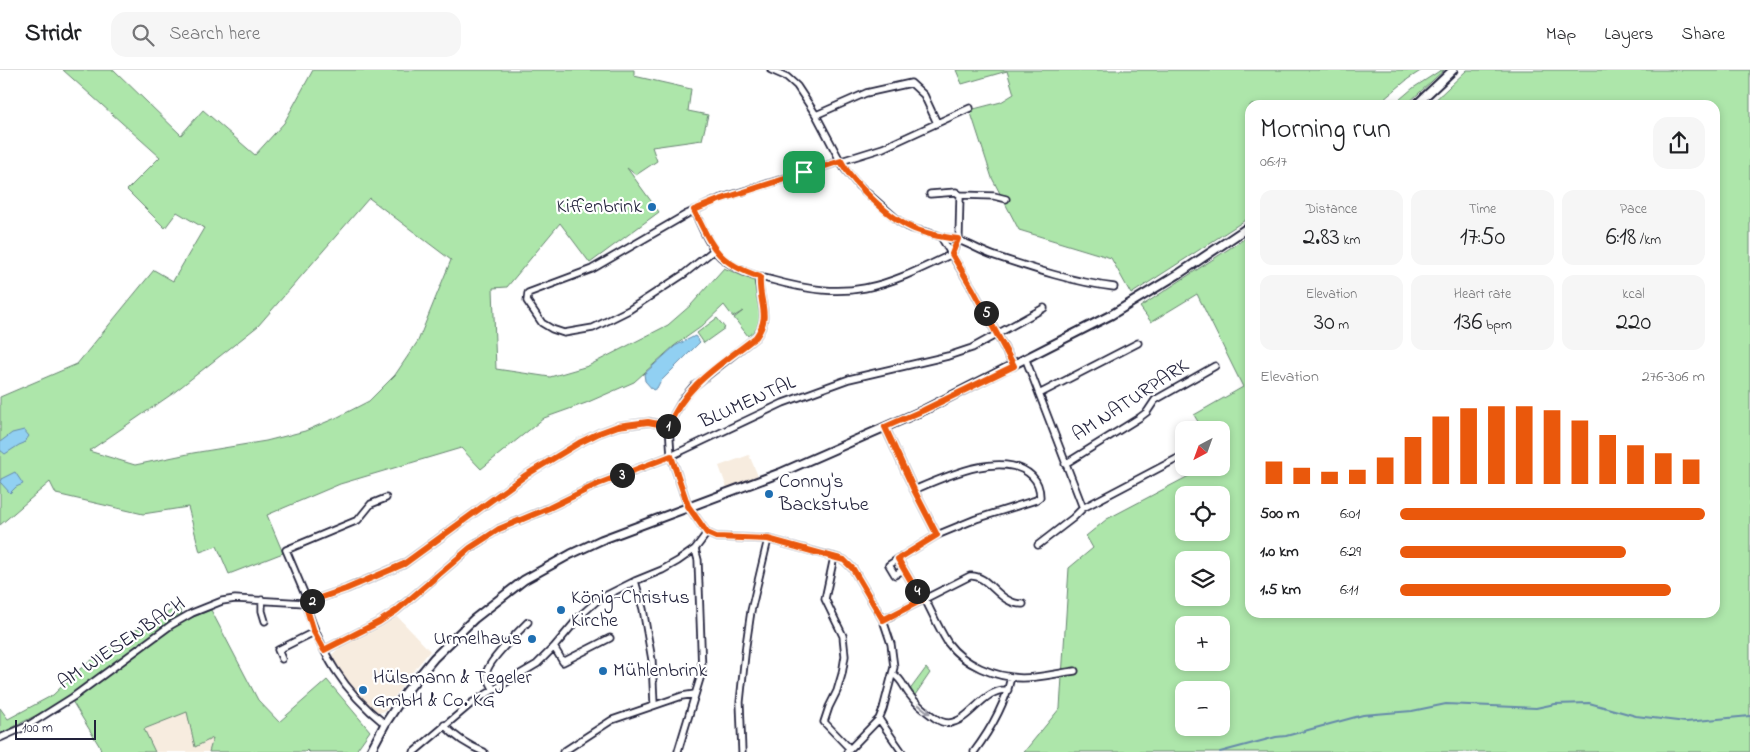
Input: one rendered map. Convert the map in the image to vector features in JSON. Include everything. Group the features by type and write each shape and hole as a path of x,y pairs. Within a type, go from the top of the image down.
{"main road":[{"path":"1421,100 1453,70"},
{"path":"370,752 384,724 420,674 453,638 511,589 538,572 571,554 688,506 780,473 924,410 1026,360 1130,304 1245,229"}],"street":[{"path":"771,70 787,76 793,81 816,115 841,161 858,185 900,222 910,228 941,238 952,254 1014,366"},
{"path":"816,115 866,93 911,84 924,96 937,123"},
{"path":"714,250 684,274 629,310 593,328 564,333 552,329 542,323 527,301 528,293 592,269 694,210 719,200 883,148 970,108"},
{"path":"930,194 956,192 960,195 994,196 1006,199"},
{"path":"694,210 714,250 726,261 760,277 810,290 828,292 854,291 896,280 952,254 958,239 960,195"},
{"path":"941,238 958,239 992,256 1087,284 1114,287"},
{"path":"760,277 759,286 765,319 762,329 756,337 693,387 682,399 669,426 671,456 688,506 707,533 716,537 768,539 834,557 844,560 853,569 883,620 891,644 894,668 884,709 879,719 849,750 824,722 838,691 845,656 843,636 825,600 834,557"},
{"name":"BLUMENTAL","path":"324,650 379,622 396,611 470,548 499,529 549,508 598,484 671,456 783,403 849,379 948,356 972,348 1044,308"},
{"path":"1039,394 1138,343"},
{"name":"AM NATURPARK","path":"1026,360 1083,508"},
{"name":"AM NATURPARK","path":"1065,464 1139,418 1147,412 1155,400 1215,366"},
{"name":"AM WIESENBACH","path":"0,738 27,726 73,697 171,625 192,613 222,601 235,599 306,603 346,589 404,564 526,475 579,443 618,426 648,422 669,426"},
{"path":"885,427 937,535"},
{"path":"1038,545 1083,508 1175,460"},
{"path":"904,570 895,575 889,565 937,535 976,519 1036,500 1040,497 1037,481 1020,468 1003,465 973,468 947,476 914,490"},
{"path":"384,724 350,692 337,675 314,632 306,603 286,550 358,520 372,504 386,498"},
{"path":"414,752 444,724 473,702 537,664 554,647 581,614 599,599 662,570 695,549 707,533"},
{"path":"742,752 740,702 746,645 751,611 768,539"},
{"path":"678,751 702,672 698,560 695,549"},
{"path":"898,559 948,643 976,667 1011,677 1023,678 1075,671"},
{"path":"883,620 965,578 976,575 1007,600 1023,604"},
{"path":"635,581 643,609 652,660 654,705"},
{"path":"262,600 262,612 265,621"},
{"path":"494,690 488,679 487,671 500,652 528,622"},
{"path":"282,659 278,650 314,632"},
{"path":"554,647 562,662 610,638"},
{"path":"893,674 901,679 908,693 919,706 941,722 948,723 954,722 994,692 1000,689 1008,690"},
{"path":"974,752 998,715 1011,677"},
{"path":"563,752 612,720 682,696 696,694"},
{"path":"879,719 902,752"},
{"path":"444,724 452,733 474,748 484,752"}],"shaded area":[{"path":"749,455 758,476 727,488 719,466"},
{"path":"395,614 430,651 407,679 385,711 378,713 361,698 345,679 331,656 343,643"},
{"path":"187,712 214,738 209,752 155,752 144,729"}],"green space":[{"path":"63,70 114,70 181,135 203,110 255,155 284,123 313,70 634,70 634,76 691,89 688,111 708,115 702,140 652,147 657,161 636,175 627,168 659,212 590,263 560,223 507,287 493,288 496,369 550,377 588,366 668,325 691,305 724,268 754,281 760,305 760,318 754,330 748,336 734,318 743,311 733,317 724,305 701,327 674,346 634,382 586,403 544,418 481,469 461,448 340,484 267,515 283,553 229,574 217,546 200,552 188,507 143,514 56,494 50,482 0,525 0,397 77,364 154,270 173,281 204,228 177,212 165,228 127,190 160,157","holes":["369,198 451,260 418,341 395,375 369,401 305,431 266,441 135,465 89,451 172,394 258,326"]},
{"path":"956,70 1422,70 1383,100 1245,100 1245,220 1131,294 1111,258 1019,230 992,178 970,110 1001,102 1014,94 1007,71 962,84"},
{"path":"1441,70 1444,70 1411,100 1399,100 1413,88"},
{"path":"1467,70 1750,70 1750,752 1024,752 1060,708 1069,568 1093,548 1086,536 1107,519 1189,476 1230,476 1230,421 1198,421 1194,415 1243,387 1197,294 1151,322 1140,307 1245,238 1245,618 1720,618 1720,100 1435,100"},
{"path":"717,318 725,328 704,343 697,333"},
{"path":"178,607 186,620 211,610 258,700 279,722 327,680 370,731 355,752 309,752 307,750 305,752 209,752 213,738 195,747 187,712 144,729 155,752 101,752 100,747 69,696 0,734 0,708 8,719 53,695 80,669 121,638"},
{"path":"926,668 930,673 913,698 909,691"}],"water":[{"path":"695,336 700,342 653,390 645,381 644,374 675,346"},
{"path":"24,430 29,436 24,443 5,454 0,450 0,442 12,433"},
{"path":"15,472 23,484 16,487 10,493 0,482 1,479"}],"waterway":[{"path":"1220,752 1363,715 1412,711 1446,704 1536,708 1555,704 1589,703 1636,716 1686,722 1750,716"}],"place":[{"name":"Kiffenbrink","path":"652,207"},
{"name":"Conny's Backstube","path":"769,494"},
{"name":"König-Christus Kirche","path":"561,610"},
{"name":"Urmelhaus","path":"532,639"},
{"name":"Mühlenbrink","path":"603,671"},
{"name":"Hülsmann & Tegeler GmbH & Co. KG","path":"363,690"}],"route":[{"path":"841,161 844,168 858,185 900,222 910,228 941,238 958,239 952,254 1014,366 885,427 937,535 898,559 922,600 883,620 853,569 844,560 768,539 716,537 707,533 688,506 671,456 598,484 549,508 499,529 470,548 396,611 379,622 324,650 314,632 305,603 346,589 404,564 526,475 599,433 618,426 648,422 669,426 682,399 693,387 756,337 762,329 765,319 759,286 760,277 741,270 726,261 714,250 694,210 804,172 841,161"}]}
